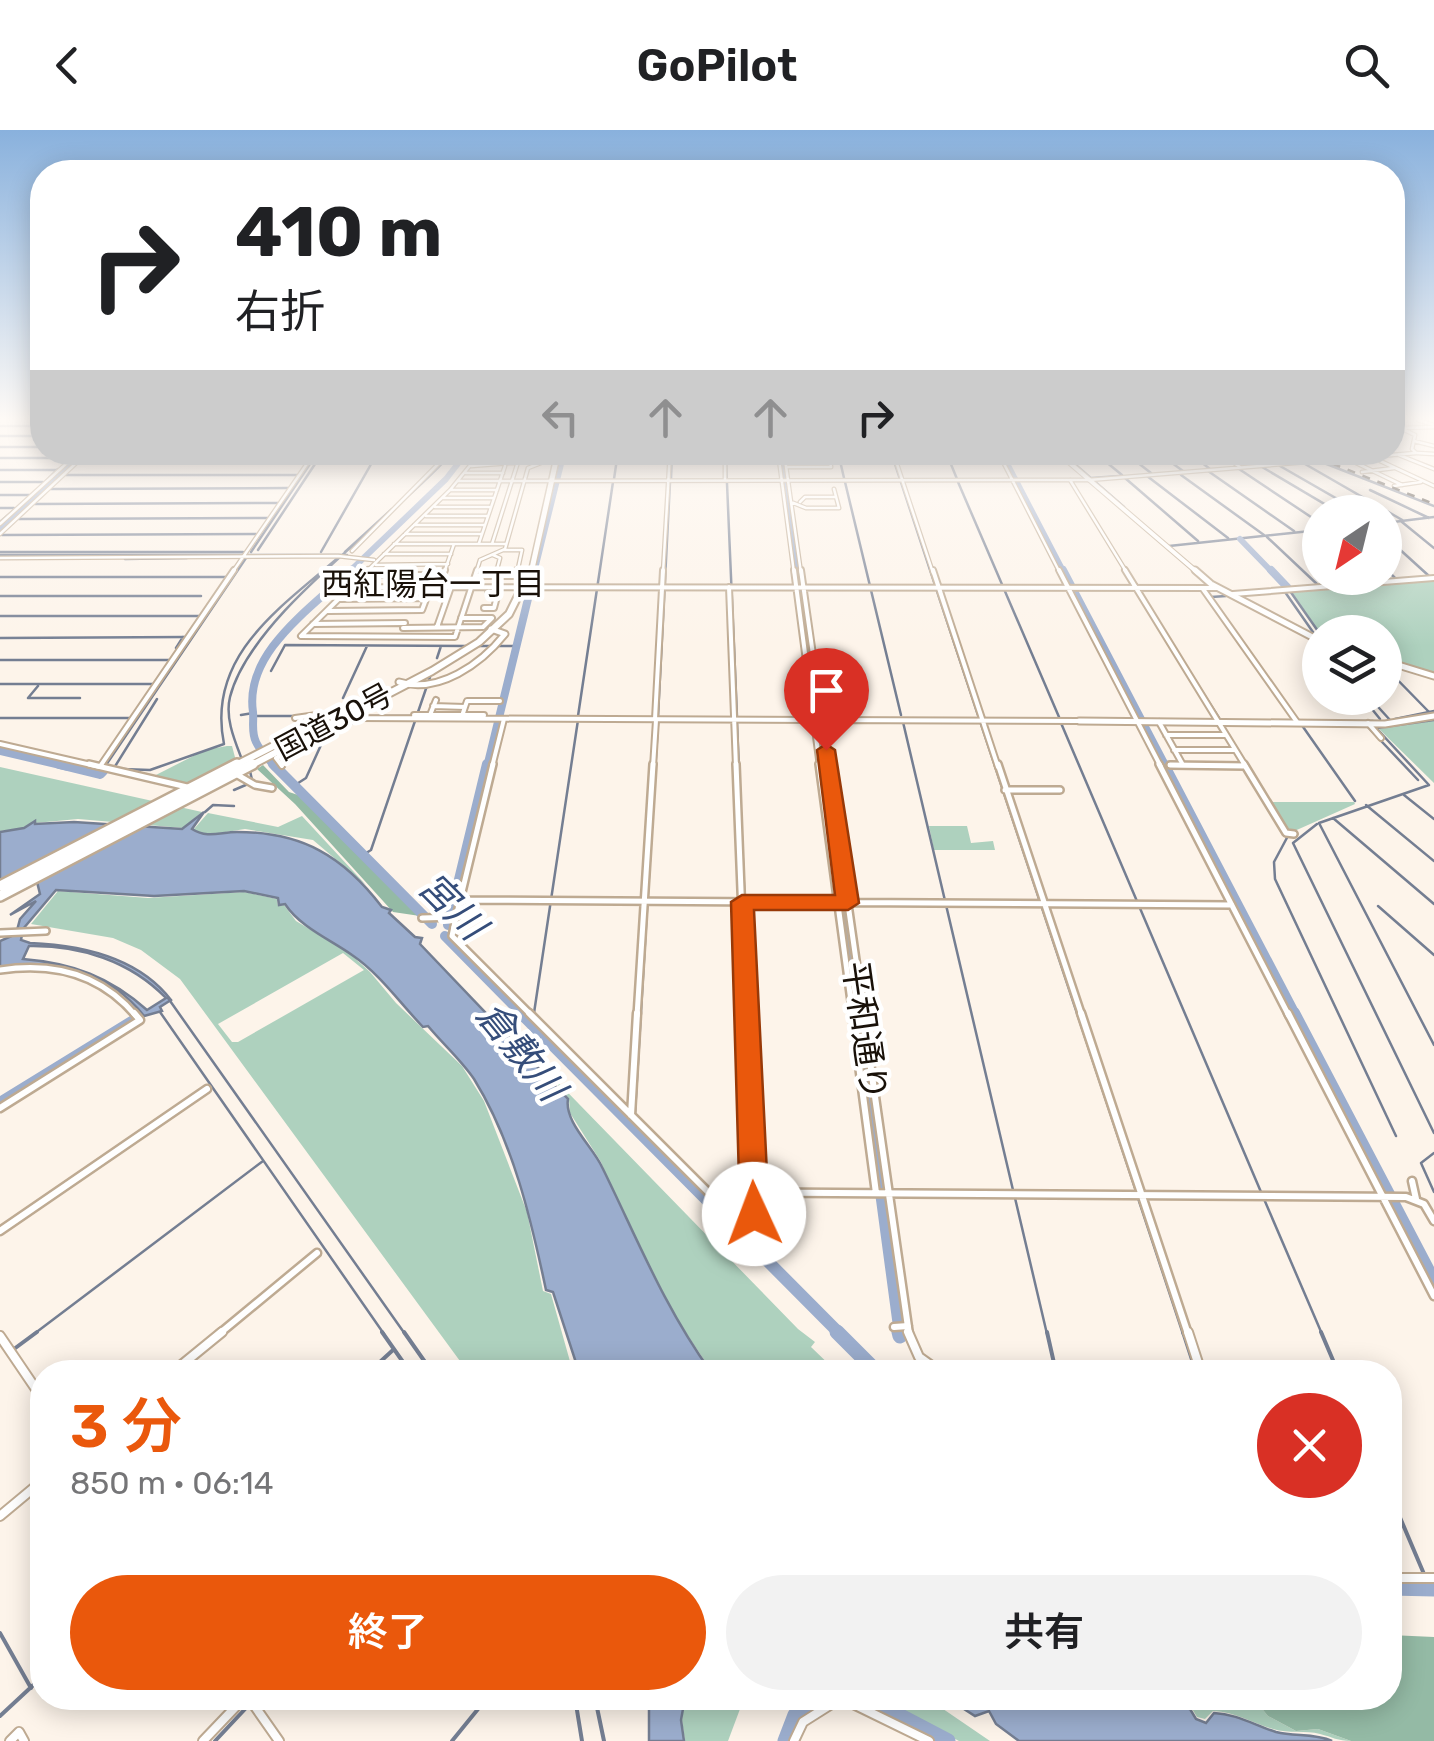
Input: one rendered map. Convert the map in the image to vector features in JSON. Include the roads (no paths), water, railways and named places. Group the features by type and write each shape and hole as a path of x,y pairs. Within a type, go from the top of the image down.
{"highway":[{"name":"国道30号","path":"0,886 191,789 294,742 462,653 515,608 528,586 550,495"},
{"name":"国道30号","path":"0,896 236,774 250,762"}],"main road":[{"path":"1109,495 1217,588 1302,632"},
{"path":"1402,666 1434,676"}],"street":[{"path":"0,524 32,495"},
{"path":"0,534 42,495"},
{"path":"101,766 285,495"},
{"path":"351,555 408,495"},
{"path":"373,562 445,495"},
{"path":"478,544 495,495"},
{"path":"492,544 507,495"},
{"path":"475,576 516,576 522,550 505,547 492,544 394,544 301,636 455,637 480,560 505,547 520,495"},
{"path":"633,1116 667,495"},
{"path":"786,495 817,719"},
{"name":"平和通り","path":"791,495 799,587 883,1193"},
{"path":"906,495 1196,1360"},
{"path":"1022,495 1232,906 1388,1197 1434,1296"},
{"path":"1079,495 1290,834"},
{"path":"808,497 836,497 840,509 806,508 794,502 808,497"},
{"path":"442,498 518,502"},
{"path":"432,507 492,502"},
{"path":"423,516 500,520"},
{"path":"414,525 486,520"},
{"path":"404,534 482,534"},
{"path":"495,534 509,534"},
{"path":"439,586 454,544"},
{"path":"384,554 451,554"},
{"path":"494,554 500,558 495,576"},
{"path":"0,558 351,555 373,562 448,564"},
{"path":"362,576 443,575"},
{"path":"1228,594 1434,578"},
{"path":"326,611 422,610 431,586"},
{"path":"437,627 451,586"},
{"path":"351,587 472,586 498,592 494,608 484,608"},
{"path":"731,586 755,1236"},
{"path":"489,589 1217,588"},
{"path":"481,618 489,589"},
{"path":"1203,589 1296,721"},
{"path":"338,599 426,598"},
{"path":"400,636 410,610"},
{"path":"313,624 483,627 492,618 461,618"},
{"path":"401,684 427,685 495,646 506,634 492,629"},
{"path":"462,717 467,701 500,701"},
{"path":"432,716 435,703 465,707"},
{"path":"295,718 1400,723 1434,716"},
{"path":"501,719 461,900 453,917 452,936 708,1192 1416,1199"},
{"path":"1159,722 1183,766"},
{"path":"1368,723 1381,738"},
{"path":"1166,735 1226,735"},
{"path":"282,766 276,758 294,742 309,740"},
{"path":"0,744 191,789"},
{"path":"1174,750 1235,750"},
{"path":"1170,765 1245,766"},
{"path":"236,774 256,785 272,788"},
{"path":"1006,790 1060,790"},
{"path":"461,900 1232,906"},
{"path":"842,903 906,1326 923,1360"},
{"path":"424,917 453,917"},
{"path":"2,933 46,932"},
{"path":"0,970 35,965 75,973 112,992 138,1018 0,1108"},
{"path":"0,1231 207,1089"},
{"path":"1412,1180 1416,1199 1434,1222"},
{"path":"188,1360 317,1253"},
{"path":"894,1327 906,1326"},
{"path":"0,1336 30,1380"},
{"path":"0,1516 30,1491"},
{"path":"1402,1578 1429,1578"},
{"path":"203,1741 234,1710"},
{"path":"255,1710 279,1741"},
{"path":"794,1741 803,1722 822,1710"},
{"path":"866,1710 929,1741"},
{"path":"10,1741 19,1732 24,1741"}],"water":[{"name":"倉敷川","path":"204,812 192,829 209,834 260,833 301,842 352,874 382,907 391,910 389,913 415,937 422,938 420,944 568,1099 570,1117 602,1167 665,1297 703,1360 575,1360 553,1292 546,1290 510,1155 474,1079 372,971 307,926 285,904 279,905 278,898 244,891 154,896 56,890 23,929 21,940 69,947 107,956 142,973 171,1000 160,1007 162,1011 144,1016 115,989 79,971 39,964 0,969 0,941 16,934 20,919 36,901 10,915 40,894 37,882 0,883 0,832 24,828 35,821 182,829","holes":["29,946 67,948 120,965 166,998 147,1010 105,980 58,964 23,959"]},
{"path":"649,1710 683,1710 684,1741 649,1741"},
{"path":"966,1710 1191,1710 1196,1719 1206,1723 1214,1713 1222,1714 1276,1732 1332,1741 1019,1741 996,1724 989,1711 975,1716"}],"waterway":[{"path":"0,530 38,495"},
{"path":"251,552 289,495"},
{"path":"258,550 294,495"},
{"path":"321,552 353,495"},
{"path":"358,540 408,495"},
{"name":"宮川","path":"348,573 429,495"},
{"path":"534,573 553,495"},
{"path":"578,716 611,495"},
{"path":"658,716 669,495"},
{"path":"728,495 737,717"},
{"path":"787,495 797,573"},
{"path":"848,495 901,715"},
{"path":"905,495 979,718"},
{"path":"964,495 1059,717"},
{"path":"1023,495 1064,573"},
{"path":"1110,495 1124,507"},
{"path":"1145,495 1198,541"},
{"path":"1172,495 1228,538"},
{"path":"1209,495 1264,535"},
{"path":"1243,495 1294,531"},
{"path":"1278,495 1302,511"},
{"path":"1359,495 1404,521"},
{"path":"1381,495 1428,518"},
{"path":"1406,495 1434,506"},
{"path":"35,504 278,503"},
{"path":"0,508 14,508"},
{"path":"358,540 392,509"},
{"path":"0,522 14,510"},
{"path":"1428,518 1434,517"},
{"path":"19,519 268,518"},
{"path":"1404,521 1428,518"},
{"path":"1402,522 1434,548"},
{"path":"1169,546 1302,532"},
{"path":"2,535 256,534"},
{"path":"1267,537 1302,570"},
{"path":"1240,539 1273,573"},
{"path":"341,555 358,540"},
{"path":"345,552 358,540"},
{"path":"1402,551 1429,576"},
{"path":"0,552 243,552"},
{"path":"0,555 341,555"},
{"path":"241,757 229,720 229,705 243,665 265,633 341,555"},
{"path":"341,555 347,555"},
{"path":"122,769 150,770 224,744 221,713 226,685 237,660 272,615 339,557"},
{"path":"125,559 187,558"},
{"path":"106,765 246,558"},
{"name":"宮川","path":"275,767 254,734 253,690 259,670 284,633 351,570"},
{"path":"487,767 535,570"},
{"path":"797,570 823,767"},
{"path":"1063,570 1166,767"},
{"path":"1271,570 1288,588"},
{"path":"0,577 227,577"},
{"path":"1290,591 1307,615"},
{"path":"1280,592 1285,592 1302,616"},
{"path":"0,596 201,596"},
{"path":"1211,597 1226,596"},
{"path":"0,616 200,616"},
{"path":"0,638 183,637"},
{"path":"176,648 183,637"},
{"path":"271,671 285,645 468,646"},
{"path":"343,698 367,646"},
{"path":"437,658 441,646"},
{"path":"476,646 517,646"},
{"path":"1177,652 1219,718"},
{"path":"0,660 170,660"},
{"path":"418,712 430,677"},
{"path":"0,684 154,684"},
{"path":"1402,684 1429,712"},
{"path":"38,686 28,698 80,698"},
{"path":"114,768 157,699"},
{"path":"1395,719 1434,711"},
{"path":"241,715 253,713"},
{"path":"1377,715 1380,719"},
{"path":"1385,715 1390,720"},
{"path":"254,716 301,716"},
{"path":"361,716 413,716"},
{"path":"486,717 588,717"},
{"path":"0,718 129,718"},
{"path":"292,787 306,778 326,734 360,720"},
{"name":"倉敷川","path":"534,1013 578,720"},
{"path":"1377,728 1434,720"},
{"path":"363,855 371,850 415,721"},
{"path":"1306,721 1373,721"},
{"path":"903,722 1013,1190"},
{"path":"635,1113 658,723"},
{"path":"737,723 759,1237 754,1250"},
{"path":"1061,723 1261,1192"},
{"path":"981,724 1136,1191"},
{"path":"1222,724 1246,763"},
{"path":"1301,724 1355,801"},
{"path":"1367,726 1418,780"},
{"path":"1368,806 1429,785 1378,730"},
{"path":"0,751 69,767"},
{"path":"59,764 100,774 103,771"},
{"name":"宮川","path":"273,764 432,924"},
{"path":"448,925 487,764"},
{"path":"823,764 857,1016"},
{"path":"1164,764 1296,1016"},
{"path":"250,771 252,780"},
{"path":"234,790 248,784"},
{"path":"1404,795 1434,819"},
{"path":"205,812 213,805 234,806"},
{"path":"1333,818 1368,806"},
{"path":"1368,806 1434,861"},
{"path":"1333,818 1434,904"},
{"path":"1333,818 1319,823 1434,1045"},
{"path":"1317,824 1293,843 1434,1133"},
{"path":"1289,834 1274,862 1275,879 1396,1136"},
{"path":"1378,906 1434,955"},
{"name":"宮川","path":"445,936 524,1016"},
{"path":"168,998 405,1334"},
{"path":"160,1012 384,1334"},
{"name":"宮川","path":"521,1013 840,1334"},
{"path":"857,1013 900,1334"},
{"path":"1294,1013 1434,1280"},
{"path":"0,1103 135,1020"},
{"path":"1434,1153 1421,1163 1434,1192"},
{"path":"34,1334 263,1161"},
{"path":"1015,1198 1047,1334"},
{"path":"1138,1198 1183,1334"},
{"path":"1264,1199 1322,1334"},
{"path":"14,1349 37,1332"},
{"path":"382,1332 402,1360"},
{"path":"404,1332 424,1360"},
{"name":"宮川","path":"837,1332 865,1360"},
{"path":"899,1332 900,1336"},
{"path":"1047,1332 1053,1360"},
{"path":"1183,1332 1192,1360"},
{"path":"1321,1332 1333,1360"},
{"path":"382,1360 393,1350"},
{"path":"1402,1522 1424,1574"},
{"path":"1402,1588 1434,1589"},
{"path":"0,1633 30,1686"},
{"path":"0,1716 30,1688"},
{"path":"215,1741 244,1710"},
{"path":"452,1741 477,1710"},
{"path":"577,1710 582,1741"},
{"path":"598,1710 604,1741"},
{"path":"785,1741 795,1715 803,1710"},
{"path":"889,1710 948,1741"}],"railway":[{"path":"1412,495 1434,504"}],"district":[{"name":"西紅陽台一丁目","path":"433,584"}]}
